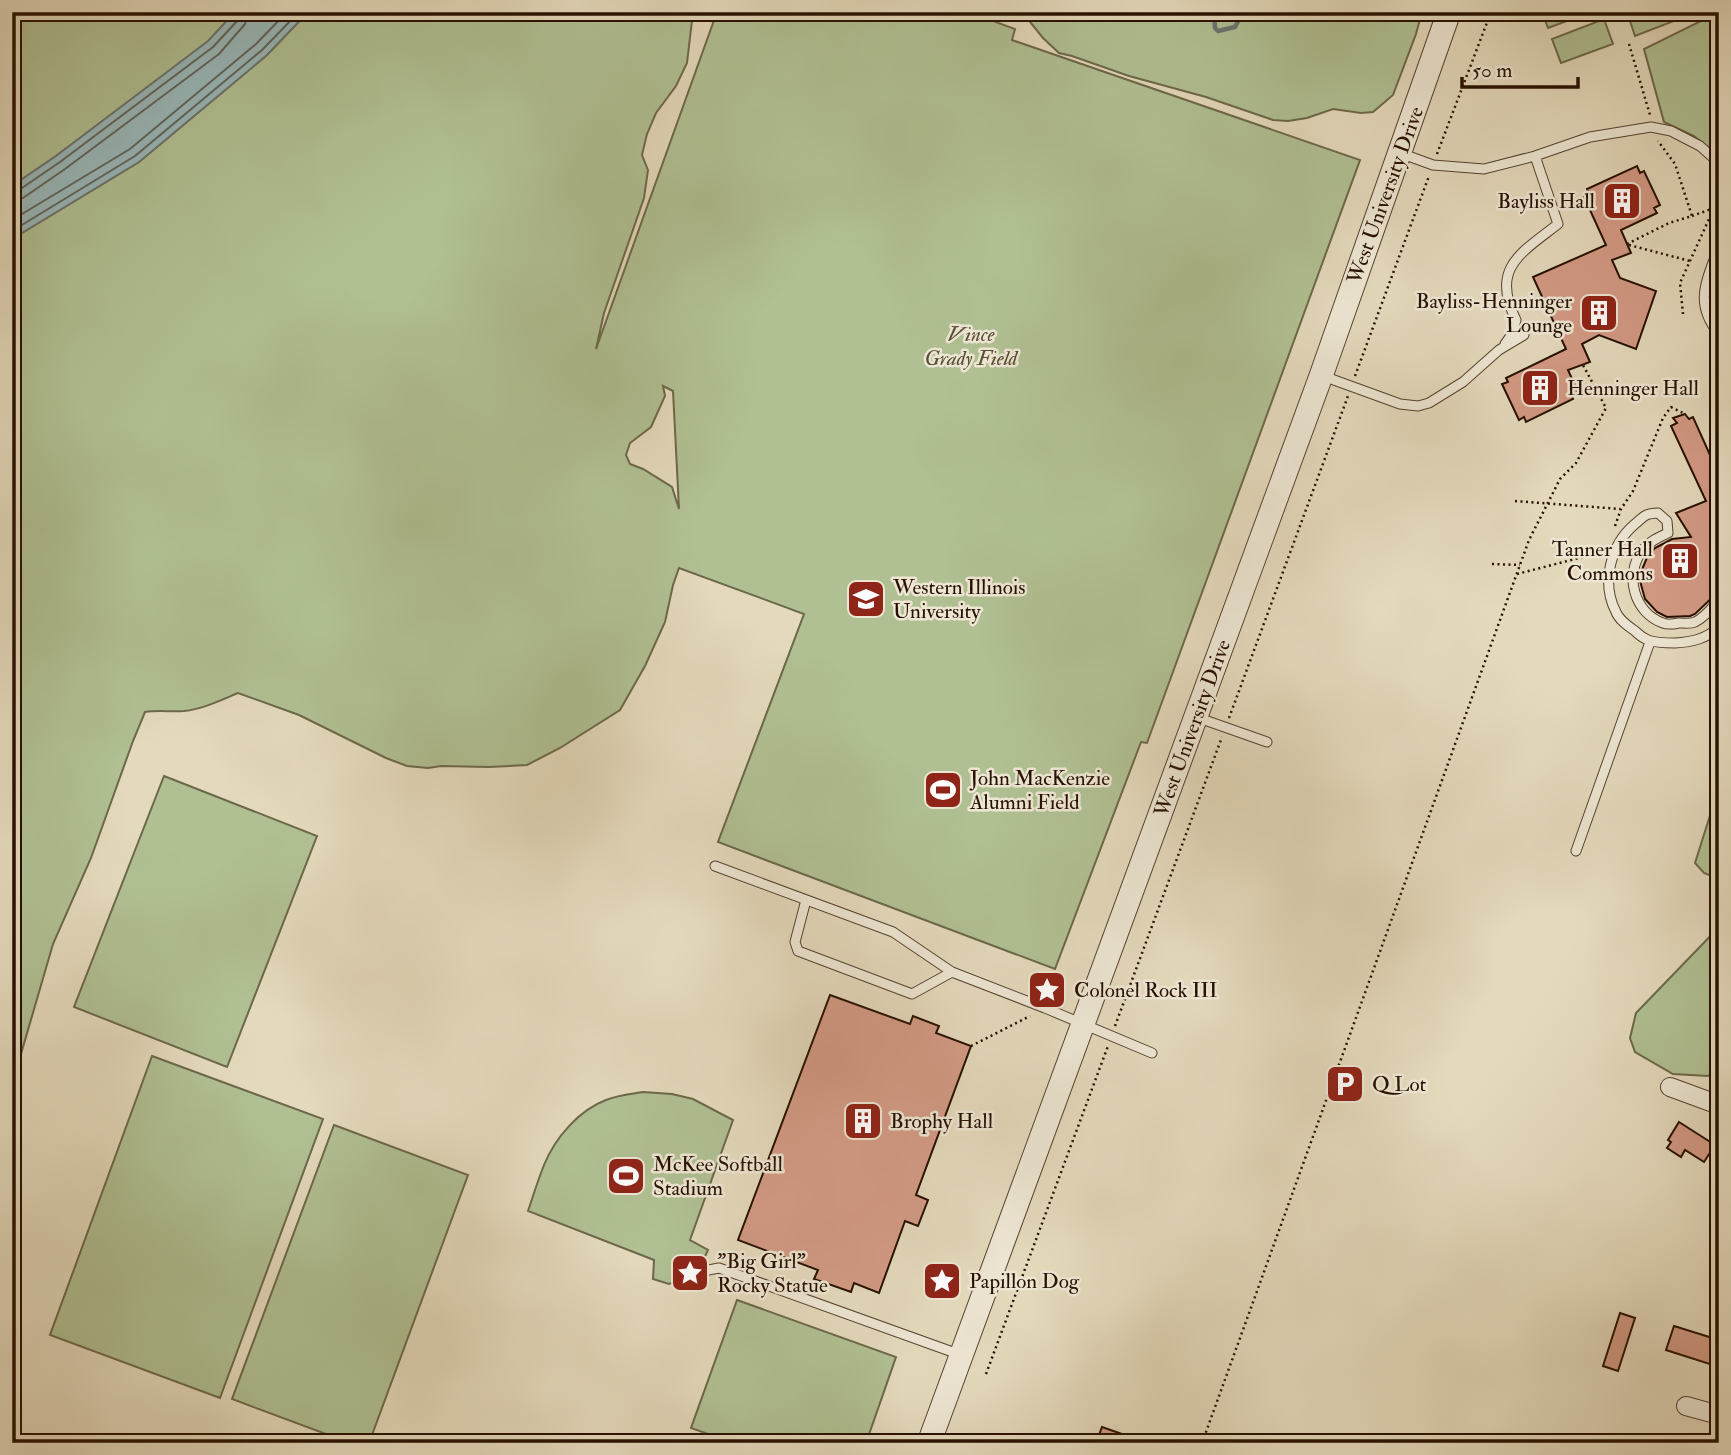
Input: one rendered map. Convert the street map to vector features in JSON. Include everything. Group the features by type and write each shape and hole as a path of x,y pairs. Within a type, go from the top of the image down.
{"street":[{"name":"West University Drive","path":"929,1443 1321,376 1450,12"},
{"path":"1670,1087 1719,1105"},
{"path":"1686,1406 1719,1415"}],"lane":[{"path":"1400,153 1433,165 1485,169 1535,156 1590,137 1654,127 1671,131 1700,146 1717,168"},
{"path":"1503,348 1512,334 1516,320 1509,307 1506,292 1506,280 1512,263 1558,224 1535,156"},
{"path":"1719,246 1703,290 1704,308 1710,323 1719,334"},
{"path":"1321,376 1400,404 1419,406 1429,403 1463,382 1503,348 1524,335"},
{"path":"1719,600 1693,623 1664,624 1648,614 1636,598 1632,579 1636,562 1642,550 1668,533 1667,521 1658,513 1647,513 1625,533 1612,556 1608,579 1616,615 1650,642 1680,643 1702,639 1719,626"},
{"path":"1576,851 1650,642"},
{"path":"1196,717 1267,742"},
{"path":"715,866 893,932 952,972 1152,1054"},
{"path":"806,900 794,942 798,951 912,994 952,972"},
{"path":"698,1272 719,1268 961,1354"}],"path":[{"path":"986,1374 1491,12"},
{"path":"1629,44 1659,144 1675,164 1692,216"},
{"path":"1717,168 1719,183"},
{"path":"1684,314 1680,283 1719,192"},
{"path":"1690,261 1627,244 1669,223 1714,208"},
{"path":"1202,1443 1529,540 1560,479 1576,463 1605,408 1583,365"},
{"path":"1515,501 1621,509"},
{"path":"1517,574 1602,552"},
{"path":"1492,564 1520,565"},
{"path":"971,1046 1045,1008"}],"green space":[{"path":"12,12 235,12 209,41 12,186"},
{"name":"Vince Grady Field","path":"308,12 693,12 687,63 676,86 656,113 647,134 642,155 648,170 644,198 604,313 596,349 717,12 969,12 1015,29 1012,40 1360,160 1147,743 1141,742 1055,969 718,842 804,614 679,568 665,622 645,666 620,710 560,748 527,765 428,768 407,766 299,715 238,693 191,710 145,712 91,858 53,944 21,1054 12,1074 12,239 139,162 267,55","holes":["663,386 673,391 679,509 672,487 630,464 626,455 630,443 651,427 665,396"]},
{"path":"1022,12 1422,12 1393,95 1373,112 1333,109 1288,121 1273,120 1059,53"},
{"path":"1542,12 1591,12 1548,28"},
{"path":"1627,12 1686,12 1687,16 1635,36"},
{"path":"1719,12 1719,319 1711,312 1714,152 1694,136 1664,122 1644,49"},
{"path":"1604,19 1613,44 1561,63 1552,39"},
{"path":"164,776 317,836 227,1067 74,1007"},
{"path":"1719,787 1719,879 1704,873 1695,863"},
{"path":"1719,927 1719,1067 1708,1076 1673,1074 1635,1052 1630,1038 1636,1013"},
{"path":"152,1056 323,1119 220,1398 50,1335"},
{"name":"McKee Softball Stadium","path":"643,1092 693,1099 733,1120 690,1240 708,1250 698,1272 669,1284 653,1279 654,1260 528,1211 549,1155 569,1126 586,1111 606,1100"},
{"path":"334,1125 468,1175 369,1443 350,1443 232,1399"},
{"path":"737,1300 896,1357 866,1443 733,1443 691,1428"}],"water":[{"path":"235,12 308,12 267,55 139,162 12,239 12,186 208,41"}],"building":[{"path":"1637,166 1640,173 1644,171 1660,205 1654,208 1657,213 1621,230 1631,253 1612,260 1620,278 1656,291 1636,349 1599,335 1582,344 1590,362 1568,370 1578,392 1572,395 1573,399 1526,422 1524,417 1519,420 1502,384 1508,382 1506,378 1566,349 1533,277 1606,245 1584,197 1589,194 1587,189"},
{"name":"Tanner Hall Commons","path":"1685,414 1689,419 1693,417 1719,475 1719,585 1717,593 1695,614 1667,617 1657,612 1645,599 1640,581 1648,555 1655,548 1672,539 1691,537 1676,513 1706,501 1671,426 1677,423 1673,418"},
{"name":"Brophy Hall","path":"830,995 910,1024 913,1016 939,1026 936,1033 971,1046 916,1195 928,1200 918,1226 905,1221 879,1293 854,1283 851,1292 814,1279 818,1270 738,1240"},
{"path":"1679,1122 1715,1145 1704,1162 1685,1150 1681,1157 1667,1148 1671,1142 1668,1140"},
{"path":"1620,1313 1635,1318 1618,1371 1603,1366"},
{"path":"1674,1326 1719,1340 1719,1367 1666,1350"},
{"path":"1102,1427 1142,1441 1142,1443 1096,1443"}],"waterway":[{"path":"1214,12 1215,28 1218,31 1235,27 1243,12"}],"place":[{"name":"Bayliss Hall","path":"1622,201"},
{"name":"Bayliss-Henninger Lounge","path":"1599,313"},
{"name":"Henninger Hall","path":"1540,388"},
{"name":"Tanner Hall Commons","path":"1680,561"},
{"name":"Western Illinois University","path":"866,599"},
{"name":"John MacKenzie Alumni Field","path":"943,790"},
{"name":"Colonel Rock III","path":"1047,990"},
{"name":"Q Lot","path":"1345,1084"},
{"name":"Brophy Hall","path":"863,1121"},
{"name":"McKee Softball Stadium","path":"626,1176"},
{"name":"\"Big Girl\" Rocky Statue","path":"690,1273"},
{"name":"Papillon Dog","path":"942,1281"}]}
